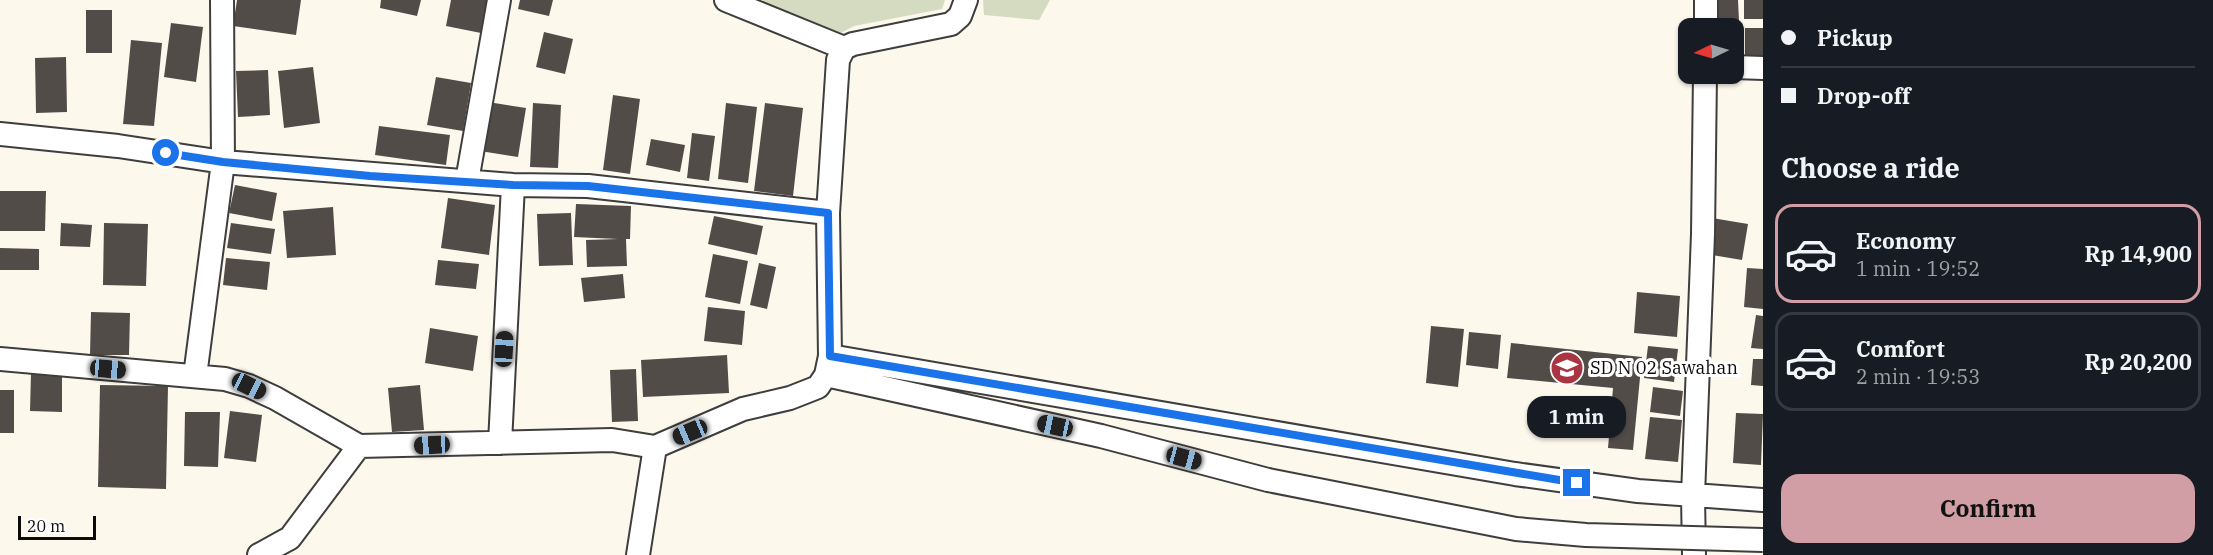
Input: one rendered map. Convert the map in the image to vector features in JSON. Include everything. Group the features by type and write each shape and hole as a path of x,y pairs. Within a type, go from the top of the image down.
{"street":[{"path":"195,376 223,162 222,0"},
{"path":"467,181 499,0"},
{"path":"726,0 844,48 951,24 960,16 966,0"},
{"path":"1706,0 1706,18"},
{"path":"0,359 225,379 249,386 359,446 612,440 655,447 743,409 811,390 822,383 828,366 828,213 838,60 844,48"},
{"path":"1744,67 1763,68"},
{"path":"1694,555 1693,496 1703,245 1705,84"},
{"path":"0,134 118,146 223,162 370,176 513,185 588,186 828,213"},
{"path":"500,443 513,185"},
{"path":"828,366 1515,474 1693,496 1763,500"},
{"path":"828,366 1268,480 1516,530 1586,535 1763,540"},
{"path":"259,555 290,538 359,446"},
{"path":"638,555 655,447"}],"green space":[{"path":"761,0 945,0 942,9 854,26 841,33"},
{"path":"983,0 1050,0 1039,20 984,15"}],"building":[{"path":"237,0 301,0 296,35 233,26"},
{"path":"381,0 421,0 417,16 380,8"},
{"path":"451,0 487,0 481,33 446,26"},
{"path":"520,0 553,0 549,16 518,9"},
{"path":"1711,0 1738,0 1739,18 1711,18"},
{"path":"1744,0 1763,0 1763,19 1744,18"},
{"path":"86,10 112,10 112,53 86,53"},
{"path":"171,23 203,27 196,82 164,77"},
{"path":"1745,28 1763,28 1763,58 1745,58"},
{"path":"544,32 573,39 565,74 536,67"},
{"path":"131,40 162,43 154,126 123,124"},
{"path":"66,57 67,112 36,113 35,58"},
{"path":"313,67 320,123 284,128 278,71"},
{"path":"268,70 270,115 238,117 236,71"},
{"path":"436,77 471,83 463,131 427,125"},
{"path":"613,95 640,99 630,174 603,170"},
{"path":"488,102 526,108 518,157 480,151"},
{"path":"533,103 561,105 558,168 530,167"},
{"path":"726,103 757,107 748,183 718,179"},
{"path":"765,103 803,108 793,196 754,191"},
{"path":"379,126 450,135 446,165 375,155"},
{"path":"692,133 715,136 709,181 687,178"},
{"path":"651,139 685,145 680,172 646,165"},
{"path":"235,185 277,193 272,221 229,213"},
{"path":"0,191 46,191 45,231 0,231"},
{"path":"448,198 495,205 489,255 441,248"},
{"path":"576,204 631,206 630,239 626,239 627,266 587,267 586,240 618,239 574,237"},
{"path":"333,207 336,255 287,258 283,211"},
{"path":"571,213 573,265 539,266 537,214"},
{"path":"714,216 763,226 757,255 708,244"},
{"path":"1712,218 1748,224 1742,260 1706,254"},
{"path":"61,223 92,225 90,247 60,246"},
{"path":"104,223 148,224 146,286 103,285"},
{"path":"231,223 275,229 271,254 227,248"},
{"path":"0,248 39,249 39,270 0,270"},
{"path":"713,254 748,261 740,304 705,297"},
{"path":"226,258 270,262 267,290 223,285"},
{"path":"438,260 479,264 476,289 435,285"},
{"path":"759,263 776,267 767,309 750,305"},
{"path":"1747,268 1763,269 1763,309 1744,307"},
{"path":"623,274 625,298 584,302 581,278"},
{"path":"1637,292 1680,296 1677,337 1634,333"},
{"path":"708,307 745,311 742,345 704,341"},
{"path":"91,312 130,313 129,355 90,355"},
{"path":"1756,315 1763,316 1763,349 1751,348"},
{"path":"1431,326 1464,329 1458,387 1426,383"},
{"path":"430,328 478,336 473,371 425,363"},
{"path":"1469,332 1501,335 1498,369 1466,365"},
{"path":"1511,343 1642,357 1633,450 1608,448 1613,388 1507,378"},
{"path":"1648,346 1678,349 1674,382 1644,378"},
{"path":"727,355 729,393 643,397 641,360"},
{"path":"1753,359 1763,359 1763,386 1751,385"},
{"path":"636,369 638,421 612,422 610,370"},
{"path":"31,373 62,374 62,412 30,411"},
{"path":"100,385 168,386 166,489 98,487"},
{"path":"420,385 424,430 392,432 388,388"},
{"path":"1653,387 1683,391 1680,416 1650,412"},
{"path":"0,390 14,390 14,433 0,433"},
{"path":"230,411 262,415 256,462 224,458"},
{"path":"185,412 220,412 218,467 184,466"},
{"path":"1736,413 1763,414 1761,465 1733,463"},
{"path":"1650,417 1682,420 1678,462 1645,459"}],"place":[{"name":"SD N 02 Sawahan","path":"1567,368"}],"route":[{"path":"166,153 223,162 370,176 513,185 588,186 828,213 830,356 1577,483"}]}
